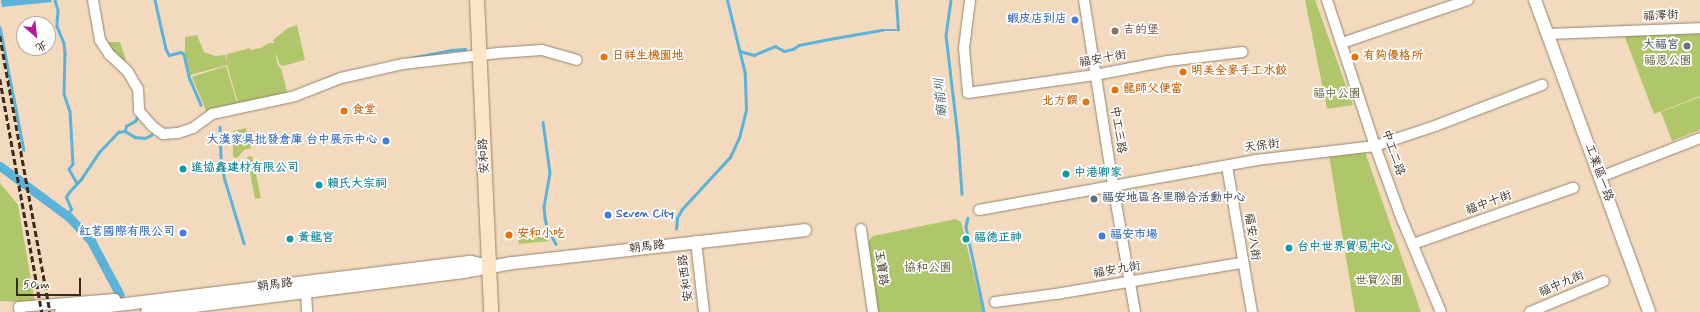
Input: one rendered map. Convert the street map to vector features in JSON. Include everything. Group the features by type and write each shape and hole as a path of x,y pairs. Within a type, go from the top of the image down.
{"main road":[{"name":"安和路","path":"477,0 491,312"}],"street":[{"path":"92,0 100,40 108,54 128,72 138,89 139,111 152,126 163,134 178,133 193,128 212,114 295,96 341,78 403,64 480,55 542,50 577,60"},
{"name":"福安十街","path":"970,0 964,48 968,93 1095,75 1168,61 1242,52"},
{"name":"中工三路","path":"1084,0 1113,186 1135,312"},
{"name":"中工二路","path":"1327,0 1375,146 1401,218 1441,312"},
{"path":"1342,43 1468,0"},
{"name":"工業區一路","path":"1535,0 1649,312"},
{"name":"福澤街","path":"1547,34 1700,28"},
{"name":"天保街","path":"979,210 1256,160 1375,146 1435,126 1542,85"},
{"path":"1600,177 1700,138"},
{"name":"福安八街","path":"1227,166 1242,263 1252,312"},
{"name":"福中十街","path":"1413,244 1573,188"},
{"name":"玉寶路","path":"861,229 873,312"},
{"name":"朝馬路","path":"147,312 463,272 489,266 696,241 805,230"},
{"name":"安和西路","path":"696,241 704,312"},
{"name":"朝馬路","path":"60,312 471,262 489,266"},
{"name":"福安九街","path":"995,302 1242,263"},
{"name":"福中九街","path":"1530,312 1604,281"},
{"path":"306,292 307,312"},
{"path":"20,312 19,307 114,299 116,305"}],"green space":[{"name":"福中公園","path":"1305,0 1315,0 1353,105 1327,109"},
{"path":"297,25 305,60 283,66 280,65 275,51 278,66 281,68 288,95 239,106 227,65 190,75 185,52 185,37 197,35 204,52 215,56 226,55 227,64 227,54 247,49 248,47 251,50 261,48 269,43 274,43 273,40 288,28"},
{"name":"福恩公園","path":"1700,28 1700,96 1654,114 1623,32"},
{"path":"104,42 120,42 127,63 114,53"},
{"path":"226,66 238,106 207,113 192,77"},
{"path":"1700,97 1700,130 1672,141 1661,112"},
{"path":"246,128 251,148 244,150 237,158 233,157 233,131"},
{"name":"世貿公園","path":"1365,152 1421,312 1355,312 1329,155"},
{"path":"252,156 261,198 255,199 247,157"},
{"path":"0,183 18,205 35,303 0,301"},
{"name":"協和公園","path":"956,219 961,222 983,312 876,312 868,242 873,236"},
{"path":"541,229 549,241 519,244 517,231"}],"water":[{"path":"1,0 51,0 52,2 2,7"}],"waterway":[{"path":"55,0 58,10 57,26 64,43 65,53 64,94 70,111 73,164 69,169 77,183"},
{"path":"155,0 166,49 169,55 181,52 184,54 190,79 201,105"},
{"path":"676,229 677,218 682,209 730,157 739,138 746,110 745,74 727,0"},
{"path":"740,51 754,55 775,46 784,51 793,49 799,45 835,38 882,30 898,30 896,0"},
{"name":"廟前圳","path":"951,0 946,35 958,137 962,194"},
{"path":"0,27 24,150"},
{"path":"411,58 451,50 465,49"},
{"path":"125,131 126,126 135,121 139,114"},
{"path":"543,122 550,173 544,206 545,218 547,227 556,244"},
{"path":"220,127 221,160 225,180 244,243"},
{"path":"67,215 71,209 66,197 69,192 81,179 99,152 118,132 125,131 135,137 145,138 151,135"},
{"path":"0,166 69,217 91,241 120,295"},
{"path":"968,218 966,227 984,312"}],"railway":[{"path":"0,36 50,312"},
{"path":"0,79 42,312"}],"place":[{"name":"蝦皮店到店","path":"1075,20"},
{"name":"吉的堡","path":"1115,31"},
{"name":"大福宮","path":"1687,46"},
{"name":"日祥生機園地","path":"604,57"},
{"name":"有夠優格所","path":"1355,57"},
{"name":"明美全麥手工水餃","path":"1183,72"},
{"name":"龍師父便當","path":"1115,90"},
{"name":"北方饌","path":"1086,102"},
{"name":"食堂","path":"344,111"},
{"name":"大漢家具批發倉庫 台中展示中心","path":"386,141"},
{"name":"進協鑫建材有限公司","path":"183,169"},
{"name":"中港卿家","path":"1066,174"},
{"name":"賴氏大宗祠","path":"319,185"},
{"name":"福安地區各里聯合活動中心","path":"1094,199"},
{"name":"Seven City","path":"608,215"},
{"name":"紅茗國際有限公司","path":"183,233"},
{"name":"安和小吃","path":"509,235"},
{"name":"福安市場","path":"1102,236"},
{"name":"黃龍宮","path":"290,239"},
{"name":"福德正神","path":"966,239"},
{"name":"台中世界貿易中心","path":"1289,248"}]}
